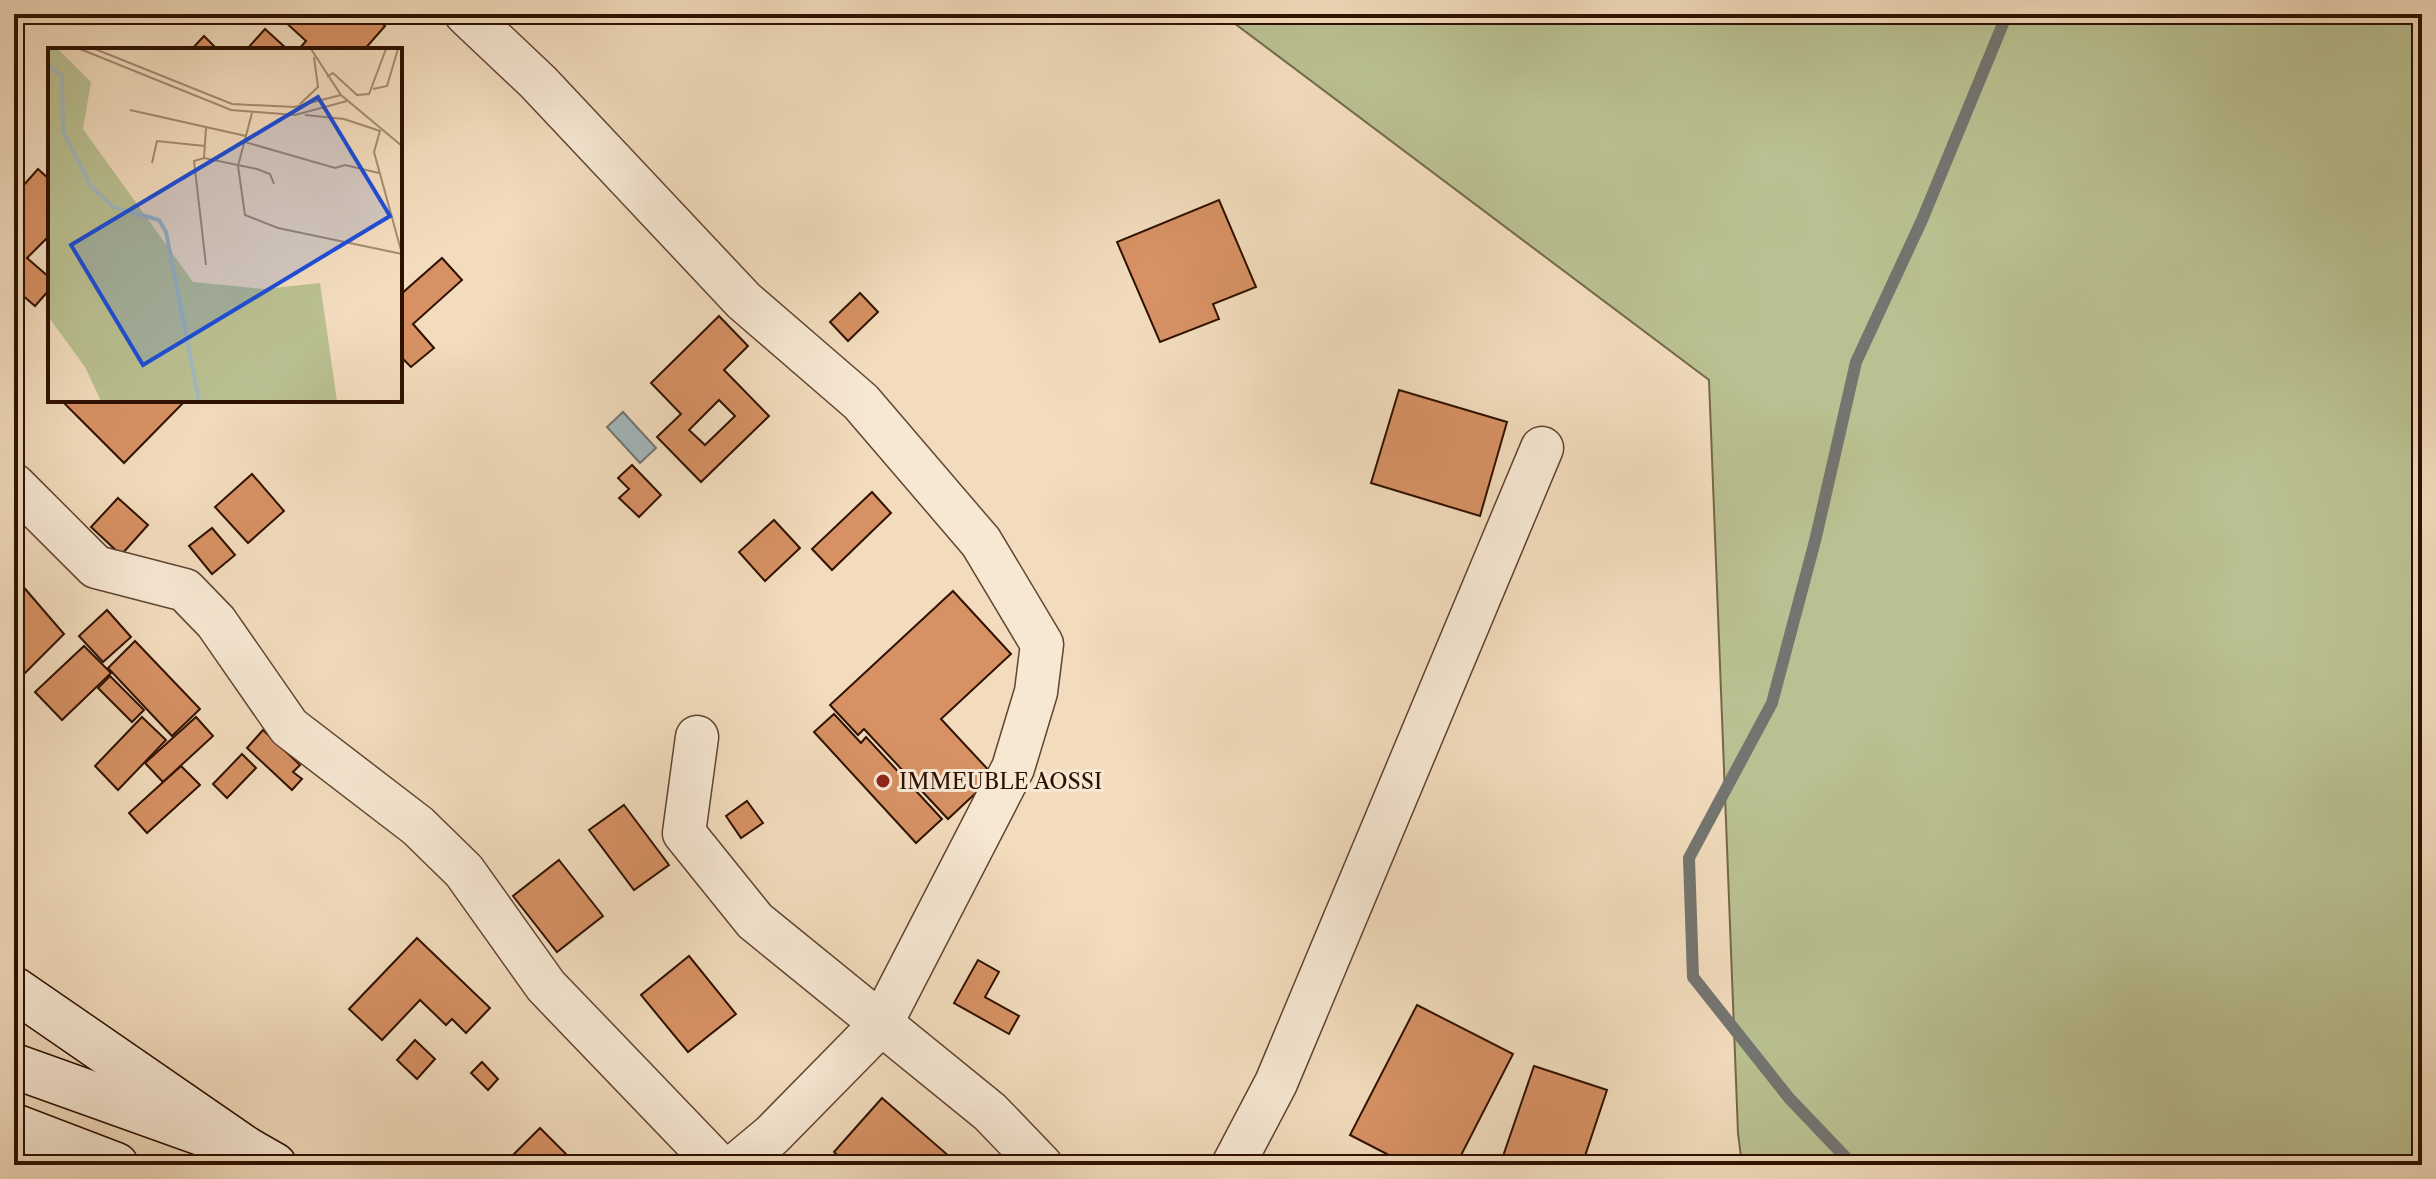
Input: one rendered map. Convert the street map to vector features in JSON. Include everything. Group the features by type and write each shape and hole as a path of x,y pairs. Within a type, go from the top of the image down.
{"street":[{"path":"466,14 538,82 744,301 861,402 981,542 1042,644 1036,692 1013,768 881,1024 772,1135 736,1165"},
{"path":"1233,1165 1276,1083 1542,448"},
{"path":"14,485 96,567 185,590 216,622 289,727 418,826 464,871 546,986 718,1165"},
{"path":"697,737 684,833 755,921 990,1112 1041,1165"},
{"path":"14,989 260,1157"},
{"path":"14,1066 260,1157"},
{"path":"14,1126 116,1165"}],"green space":[{"path":"1222,14 2422,14 2422,1165 1742,1165 1738,1133 1709,380"}],"water":[{"path":"623,412 656,448 640,463 607,427"}],"building":[{"path":"282,14 371,14 385,26 366,48 300,48 306,41 280,17"},
{"path":"265,29 286,48 248,48"},
{"path":"204,36 216,48 193,48"},
{"path":"38,169 48,178 48,237 27,258 48,276 48,291 35,306 14,288 14,196"},
{"path":"1219,200 1256,287 1213,304 1219,319 1160,342 1117,242"},
{"path":"442,258 462,280 413,324 434,348 411,367 402,358 402,293"},
{"path":"860,293 878,312 848,341 830,322"},
{"path":"719,316 748,346 724,370 769,416 701,482 657,437 681,414 651,383","holes":["719,400 735,416 705,445 689,430"]},
{"path":"1399,390 1507,422 1480,516 1371,483"},
{"path":"63,402 184,402 124,463"},
{"path":"632,465 661,495 639,517 619,498 629,489 618,478"},
{"path":"252,474 284,511 248,543 215,507"},
{"path":"872,492 891,513 832,570 812,549"},
{"path":"118,498 148,525 121,555 91,527"},
{"path":"774,520 800,548 765,581 739,552"},
{"path":"212,528 235,555 212,574 189,546"},
{"path":"14,576 64,634 18,680 14,676"},
{"path":"953,591 1011,654 941,719 994,776 948,819 864,729 858,735 830,705"},
{"path":"107,610 131,637 103,662 79,636"},
{"path":"135,641 200,709 172,736 108,668"},
{"path":"84,646 111,673 62,720 35,692"},
{"path":"110,676 144,710 132,722 98,688"},
{"name":"IMMEUBLE AOSSI","path":"834,714 861,743 866,737 942,819 916,843 814,732"},
{"path":"142,717 166,740 118,790 95,766"},
{"path":"196,717 213,736 163,782 145,763"},
{"path":"263,730 300,765 293,772 302,779 292,790 247,748"},
{"path":"242,754 256,768 227,798 213,784"},
{"path":"181,766 200,785 147,833 129,813"},
{"path":"747,801 763,823 741,838 726,816"},
{"path":"624,805 669,865 634,890 589,830"},
{"path":"559,860 603,916 557,952 513,896"},
{"path":"417,938 490,1008 466,1033 452,1019 446,1025 420,1000 382,1040 349,1009"},
{"path":"689,956 736,1014 688,1052 641,995"},
{"path":"978,960 999,972 985,997 1019,1016 1009,1034 954,1003"},
{"path":"1417,1005 1513,1054 1456,1165 1408,1165 1350,1135"},
{"path":"415,1040 435,1059 417,1079 397,1060"},
{"path":"482,1062 498,1079 488,1090 471,1073"},
{"path":"1534,1066 1607,1090 1582,1165 1500,1165"},
{"path":"882,1098 950,1157 943,1165 848,1165 834,1152"},
{"path":"540,1128 577,1165 503,1165"}],"waterway":[{"path":"1853,1165 1789,1098 1693,977 1689,858 1772,703 1816,537 1856,362 1922,220 2007,14"}],"place":[{"name":"IMMEUBLE AOSSI","path":"883,781"}]}
